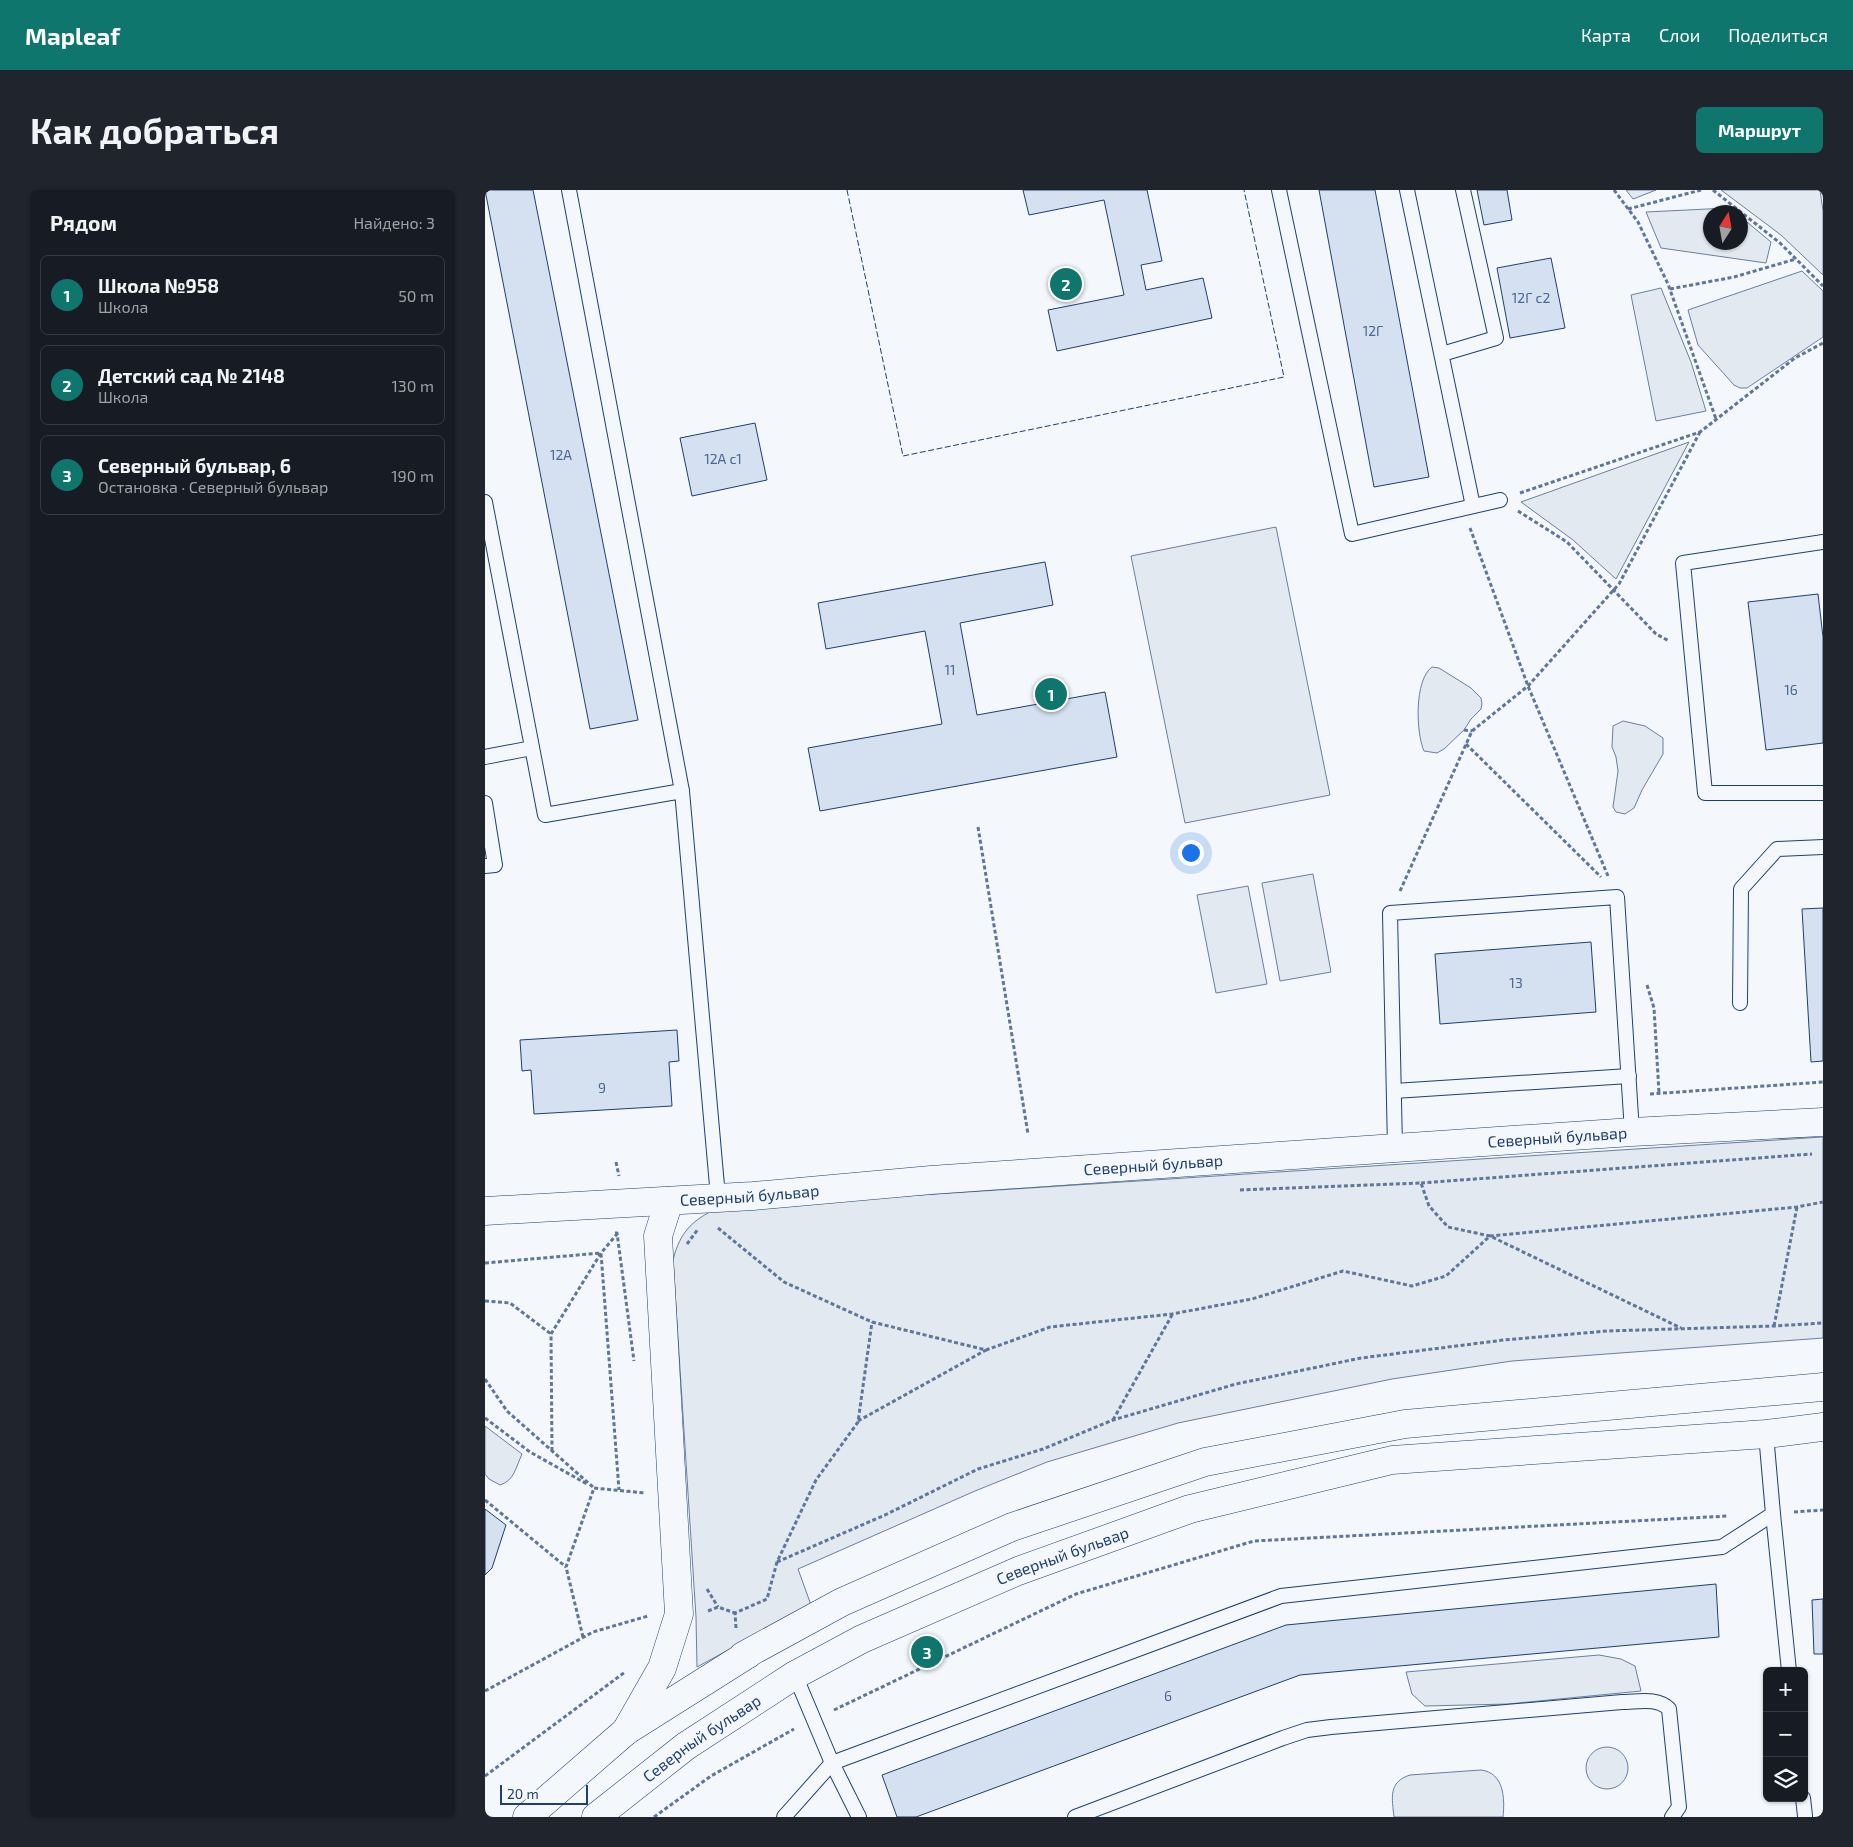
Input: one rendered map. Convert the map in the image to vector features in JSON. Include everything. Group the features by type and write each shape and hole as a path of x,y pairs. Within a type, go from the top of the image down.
{"main road":[{"name":"Северный бульвар","path":"485,1211 753,1196 931,1180 1632,1132 1823,1122"},
{"path":"626,1731 662,1668 679,1614 658,1236 669,1201"},
{"path":"527,1817 626,1731 743,1649 842,1602 1012,1527 1205,1462 1405,1424 1823,1387"},
{"name":"Северный бульвар","path":"596,1817 686,1746 795,1675 862,1640 1018,1570 1189,1509 1392,1460 1766,1434 1823,1427"}],"lane":[{"path":"569,190 682,791 718,1197"},
{"path":"1279,190 1352,534 1500,500"},
{"path":"1407,190 1442,354 1468,507"},
{"path":"1442,354 1496,338 1463,190"},
{"path":"485,502 545,815 682,791"},
{"path":"1823,542 1683,563 1705,793 1823,793"},
{"path":"485,757 532,748"},
{"path":"485,803 495,864 485,866"},
{"path":"1740,1003 1741,889 1777,849 1823,847"},
{"path":"1395,1148 1390,913 1617,896 1632,1132"},
{"path":"1394,1091 1629,1076"},
{"path":"1766,1434 1789,1667"},
{"path":"784,1817 832,1763 1281,1596 1722,1547 1773,1514"},
{"path":"795,1675 832,1763 859,1817"},
{"path":"1075,1817 1307,1730 1613,1703 1653,1702 1663,1703 1669,1710 1679,1807 1672,1817"},
{"path":"1803,1802 1803,1817"}],"path":[{"path":"1614,190 1638,222 1670,289 1717,419"},
{"path":"1628,209 1701,190"},
{"path":"1713,190 1780,243 1823,286"},
{"path":"1670,289 1734,277 1796,259"},
{"path":"1500,500 1700,432 1795,358 1823,343"},
{"path":"1390,913 1471,731 1528,686 1619,584 1700,432"},
{"path":"1500,500 1567,542 1656,634 1692,654"},
{"path":"1468,507 1528,686"},
{"path":"1464,730 1471,731"},
{"path":"1466,744 1607,882"},
{"path":"978,827 1027,1134"},
{"path":"1629,1096 1823,1082"},
{"path":"1234,1190 1421,1183 1813,1154"},
{"path":"1421,1183 1429,1206 1448,1227 1490,1236 1681,1328"},
{"path":"704,1584 718,1607 735,1613 767,1599 777,1562 816,1480 858,1422 986,1350 1051,1327 1172,1314 1252,1299 1343,1271 1412,1286 1446,1276 1490,1236 1797,1208 1823,1202"},
{"path":"1775,1326 1797,1208"},
{"path":"684,1251 697,1230 703,1225"},
{"path":"716,1227 784,1282 872,1322 986,1350"},
{"path":"552,1451 551,1334 601,1253 617,1233"},
{"path":"485,1263 601,1253"},
{"path":"601,1253 619,1490"},
{"path":"485,1301 510,1303 551,1334"},
{"path":"1113,1420 1172,1314"},
{"path":"858,1422 872,1322"},
{"path":"777,1562 885,1515 978,1469 1043,1449 1113,1420 1235,1384 1361,1358 1504,1340 1607,1331 1823,1323"},
{"path":"485,1379 507,1411 594,1488"},
{"path":"485,1418 530,1452 594,1488 651,1493"},
{"path":"583,1637 566,1567 594,1488"},
{"path":"485,1500 566,1567"},
{"path":"704,1614 718,1607"},
{"path":"735,1613 743,1649"},
{"path":"485,1691 593,1632 652,1615"},
{"path":"485,1776 633,1666"},
{"path":"654,1817 711,1776 787,1733"}],"shaded area":[{"path":"1626,190 1656,190 1633,199"},
{"path":"1721,190 1820,190 1823,211 1823,275 1781,235 1748,210 1748,205 1741,205"},
{"path":"1703,209 1703,250 1748,250 1748,223 1771,242 1766,263 1661,248 1646,212"},
{"path":"1802,271 1823,291 1823,337 1747,388 1740,388 1734,385 1698,345 1688,310"},
{"path":"1661,288 1691,362 1706,411 1656,421 1631,295"},
{"path":"1689,442 1616,579 1573,540 1521,502"},
{"path":"1276,527 1330,795 1185,823 1131,556"},
{"path":"1432,667 1439,668 1471,688 1481,698 1482,704 1481,709 1464,730 1437,753 1424,751 1418,720 1419,695 1422,683"},
{"path":"1623,721 1645,726 1663,738 1663,754 1634,808 1625,814 1616,812 1613,807 1618,771 1612,747 1613,726"},
{"path":"1313,874 1331,972 1280,981 1262,883"},
{"path":"1248,886 1267,984 1216,993 1197,895"},
{"path":"1823,1137 1823,1338 1512,1361 1392,1379 1178,1423 1047,1462 975,1491 798,1569 811,1605 697,1667 696,1617 673,1260 679,1242 688,1228 701,1217 718,1208"},
{"path":"485,1426 522,1454 512,1477 500,1485 489,1479 485,1474"},
{"path":"1599,1655 1621,1659 1635,1666 1641,1691 1508,1704 1425,1706 1412,1694 1406,1672"},
{"path":"1611,1747 1619,1750 1625,1756 1628,1768 1625,1780 1619,1786 1603,1789 1595,1786 1589,1780 1586,1764 1589,1756 1595,1750"},
{"path":"1481,1770 1489,1772 1499,1781 1504,1802 1503,1817 1394,1817 1393,1792 1395,1786 1403,1778 1410,1775"}],"building":[{"path":"485,190 533,190 638,720 590,729"},
{"path":"1023,190 1147,190 1162,261 1141,265 1146,290 1203,278 1212,318 1057,351 1048,310 1124,295 1104,200 1029,215"},
{"path":"1319,190 1375,190 1429,477 1374,487"},
{"path":"1477,190 1507,190 1512,220 1484,225"},
{"path":"1551,258 1565,328 1510,338 1497,268"},
{"path":"755,423 767,480 692,496 680,438"},
{"path":"1045,562 1053,605 960,623 977,715 1105,692 1117,757 820,811 808,748 942,724 925,631 826,649 818,603"},
{"path":"1818,594 1823,637 1823,743 1766,750 1748,602"},
{"path":"1823,908 1823,1061 1811,1062 1802,909"},
{"path":"1591,942 1596,1012 1440,1024 1435,954"},
{"path":"677,1030 679,1061 669,1062 672,1106 534,1114 531,1070 522,1071 520,1040"},
{"path":"485,1509 506,1525 492,1568 485,1575"},
{"path":"1716,1584 1719,1637 1300,1675 916,1817 897,1817 882,1775 1286,1625"},
{"path":"1823,1599 1823,1654 1814,1654 1812,1600"}],"fence":[{"path":"847,190 903,456 1284,377 1244,190"}],"place":[{"name":"Детский сад № 2148","path":"1066,284"},
{"name":"Школа №958","path":"1051,694"},
{"name":"Северный бульвар, 6","path":"927,1652"}]}
